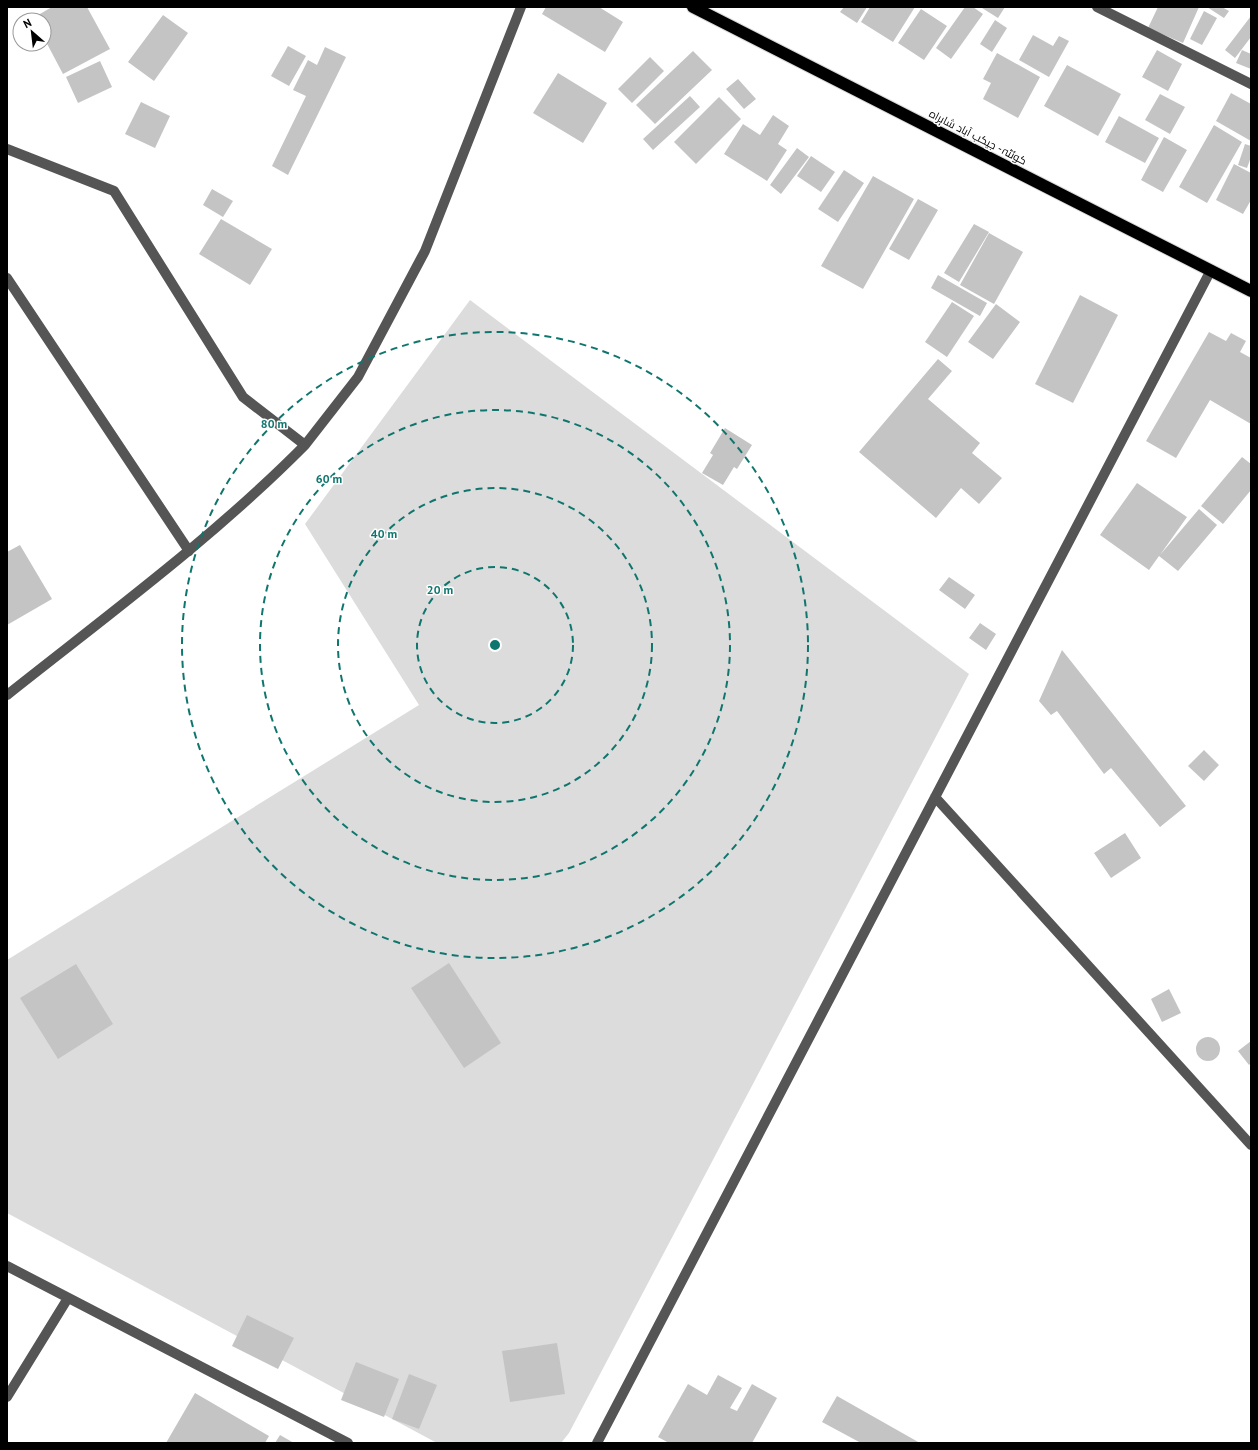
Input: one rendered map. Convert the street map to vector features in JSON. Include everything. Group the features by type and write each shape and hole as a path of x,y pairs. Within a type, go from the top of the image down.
{"highway":[{"name":"کوئٹہ - جیکب آباد شاہراہ","path":"696,8 1251,291"}],"street":[{"path":"7,694 189,551 272,478 305,444 358,377 425,251 521,7"},
{"path":"1097,7 1251,84"},
{"path":"7,149 114,191 243,397 305,444"},
{"path":"597,1443 1211,270"},
{"path":"7,278 189,551"},
{"path":"935,797 1251,1145"},
{"path":"7,1266 348,1443"},
{"path":"7,1397 68,1298"}],"shaded area":[{"path":"470,300 969,674 569,1433 561,1443 437,1443 7,1213 7,960 419,705 305,524"}],"building":[{"path":"52,7 87,7 110,49 63,74 51,52 52,12 43,12"},
{"path":"546,7 599,7 623,22 605,52 542,14"},
{"path":"844,7 867,7 857,23 840,12"},
{"path":"870,7 915,7 893,42 861,22"},
{"path":"965,7 973,7 983,14 951,59 936,48"},
{"path":"1005,7 998,18 982,8"},
{"path":"1158,7 1199,7 1183,43 1148,28"},
{"path":"1207,7 1222,7 1229,11 1224,18"},
{"path":"921,9 947,26 924,60 898,43"},
{"path":"1204,11 1217,18 1202,45 1190,39"},
{"path":"163,15 188,33 154,81 128,62"},
{"path":"1251,16 1251,37 1235,58 1225,50"},
{"path":"995,20 1007,28 992,52 980,44"},
{"path":"1033,35 1053,46 1059,36 1069,41 1049,77 1019,60"},
{"path":"288,46 306,56 289,86 271,76"},
{"path":"325,47 346,57 288,175 272,166 306,96 293,90 308,60 317,65"},
{"path":"1157,50 1182,64 1168,91 1142,77"},
{"path":"1242,50 1251,54 1251,69 1236,63"},
{"path":"693,51 712,70 655,124 636,105"},
{"path":"997,53 1040,77 1018,118 983,99 991,83 983,79"},
{"path":"650,57 664,71 632,103 618,89"},
{"path":"100,61 112,87 78,103 66,77"},
{"path":"1067,65 1121,94 1098,136 1044,106"},
{"path":"558,73 607,103 583,143 533,113"},
{"path":"738,79 756,99 744,109 726,89"},
{"path":"1231,93 1251,104 1251,141 1216,121"},
{"path":"1160,94 1185,107 1170,134 1145,120"},
{"path":"690,96 700,107 653,150 643,139"},
{"path":"719,97 741,119 696,164 674,142"},
{"path":"141,102 170,116 155,148 125,134"},
{"path":"773,115 789,126 778,144 787,150 767,181 724,154 743,124 760,135"},
{"path":"1119,116 1159,138 1145,163 1105,142"},
{"path":"1214,125 1242,142 1207,203 1179,187"},
{"path":"1164,137 1187,150 1163,192 1141,180"},
{"path":"1245,144 1251,146 1251,157 1247,168 1238,165"},
{"path":"797,148 809,157 781,194 770,185"},
{"path":"811,156 835,172 821,192 797,176"},
{"path":"1234,164 1251,173 1251,200 1243,214 1216,200"},
{"path":"844,170 864,183 838,222 818,209"},
{"path":"873,176 914,199 863,289 821,266"},
{"path":"212,189 233,201 223,217 203,205"},
{"path":"918,199 938,210 909,260 889,249"},
{"path":"221,219 272,249 250,285 199,254"},
{"path":"974,224 989,232 959,282 944,273"},
{"path":"989,233 1023,252 994,304 960,285"},
{"path":"938,275 987,303 980,316 931,288"},
{"path":"1080,295 1118,315 1073,403 1035,384"},
{"path":"952,302 974,316 947,357 925,342"},
{"path":"996,304 1020,322 993,359 968,342"},
{"path":"1209,332 1226,341 1231,333 1246,341 1240,352 1251,358 1251,424 1210,400 1176,458 1146,441"},
{"path":"938,359 952,371 928,399 980,443 972,453 1002,478 979,504 961,488 936,518 859,452"},
{"path":"725,428 752,445 737,469 734,467 723,485 702,473 713,455 710,453"},
{"path":"1242,457 1251,464 1251,490 1223,524 1201,506"},
{"path":"1137,483 1187,517 1160,555 1199,509 1217,525 1178,571 1159,556 1149,570 1100,535"},
{"path":"20,545 52,599 7,625 7,552"},
{"path":"949,577 975,595 965,609 939,590"},
{"path":"980,623 996,634 986,650 969,638"},
{"path":"1062,650 1186,806 1160,827 1111,768 1104,774 1057,711 1051,715 1039,701"},
{"path":"1204,750 1219,765 1204,781 1188,766"},
{"path":"1125,833 1141,858 1111,878 1094,853"},
{"path":"449,963 501,1043 464,1068 411,988"},
{"path":"76,964 113,1024 58,1059 20,998"},
{"path":"1169,989 1181,1013 1162,1022 1151,999"},
{"path":"1208,1037 1213,1038 1219,1044 1219,1054 1213,1060 1208,1061 1203,1060 1197,1054 1196,1049 1197,1044 1203,1038"},
{"path":"1251,1041 1251,1063 1249,1065 1238,1051"},
{"path":"247,1315 294,1338 278,1369 232,1346"},
{"path":"557,1343 565,1394 510,1402 502,1351"},
{"path":"356,1362 399,1379 384,1417 341,1400"},
{"path":"409,1374 437,1385 419,1429 392,1419"},
{"path":"718,1375 742,1388 730,1408 737,1411 752,1384 777,1398 752,1443 669,1443 658,1437 688,1384 707,1395"},
{"path":"195,1393 269,1436 265,1443 166,1443"},
{"path":"837,1396 920,1443 861,1443 822,1422"},
{"path":"280,1435 294,1443 275,1443"}]}
